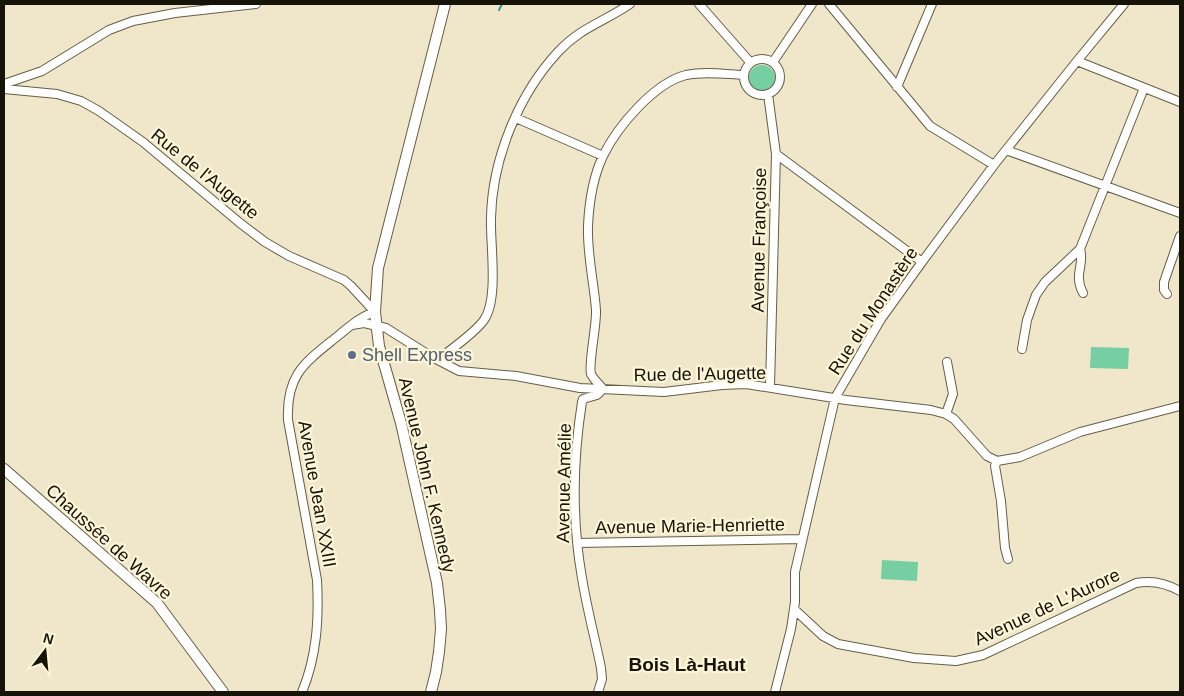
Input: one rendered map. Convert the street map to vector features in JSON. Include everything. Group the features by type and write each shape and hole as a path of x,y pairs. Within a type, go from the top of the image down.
{"main road":[{"name":"Avenue John F. Kennedy","path":"431,692 436,672 441,629 436,583 401,422 382,358 375,326 375,312 378,268 445,4"},
{"name":"Chaussée de Wavre","path":"4,469 157,603 223,692"}],"street":[{"path":"4,84 47,68 109,30 133,20 175,13 256,4"},
{"path":"438,360 484,320 490,308 492,292 492,198 497,170 505,143 523,103 557,53 584,30 630,4"},
{"path":"699,4 750,62"},
{"path":"773,62 812,4"},
{"path":"828,4 930,126 994,165"},
{"path":"897,87 932,4"},
{"name":"Rue du Monastère","path":"775,692 794,610 795,572 835,398 881,319 922,262 994,165 1124,4"},
{"path":"760,59 773,62 777,66 780,76 776,88 764,95 751,91 743,80 743,75 750,62 760,59"},
{"path":"1077,61 1180,102"},
{"path":"603,388 590,373 596,311 588,245 590,201 603,156 620,129 637,108 670,81 700,73 743,75"},
{"path":"1022,350 1027,320 1036,295 1045,282 1080,249 1144,88"},
{"name":"Rue de l'Augette","path":"4,89 66,96 100,111 143,142 249,230 289,256 344,280 352,286 375,312"},
{"name":"Avenue Françoise","path":"768,94 776,154 770,387"},
{"path":"516,118 603,156"},
{"path":"1006,150 1180,213"},
{"path":"776,154 922,262"},
{"path":"1167,294 1163,288 1164,282 1180,236"},
{"path":"1080,249 1078,284 1083,293"},
{"name":"Avenue Jean XXIII","path":"302,692 315,645 318,598 317,580 288,420 287,402 290,389 300,370 310,358 360,318 375,312"},
{"path":"352,325 364,323 375,326"},
{"name":"Rue de l'Augette","path":"375,326 386,328 459,371 516,376 580,388 664,392 746,384 835,398 932,410 946,414 962,426 987,456 997,461"},
{"path":"946,414 953,394 947,362"},
{"name":"Avenue Amélie","path":"598,692 602,678 581,577 577,543 575,514 576,443 582,402 584,399 597,394 603,388"},
{"path":"1008,559 995,468 997,461 1020,457 1080,432 1180,406"},
{"name":"Avenue Marie-Henriette","path":"577,543 802,539"},
{"name":"Avenue de L'Aurore","path":"794,610 823,636 838,644 914,658 956,661 983,655 1136,583 1154,582 1178,590"}],"green space":[{"path":"762,65 771,69 775,78 771,87 762,91 753,87 749,78 753,69"},
{"path":"1091,347 1129,348 1128,369 1090,368"},
{"path":"882,560 918,562 917,581 881,579"}],"waterway":[{"path":"499,10 502,4"}],"place":[{"name":"Shell Express","path":"352,355"}],"district":[{"name":"Bois Là-Haut","path":"687,664"}]}
